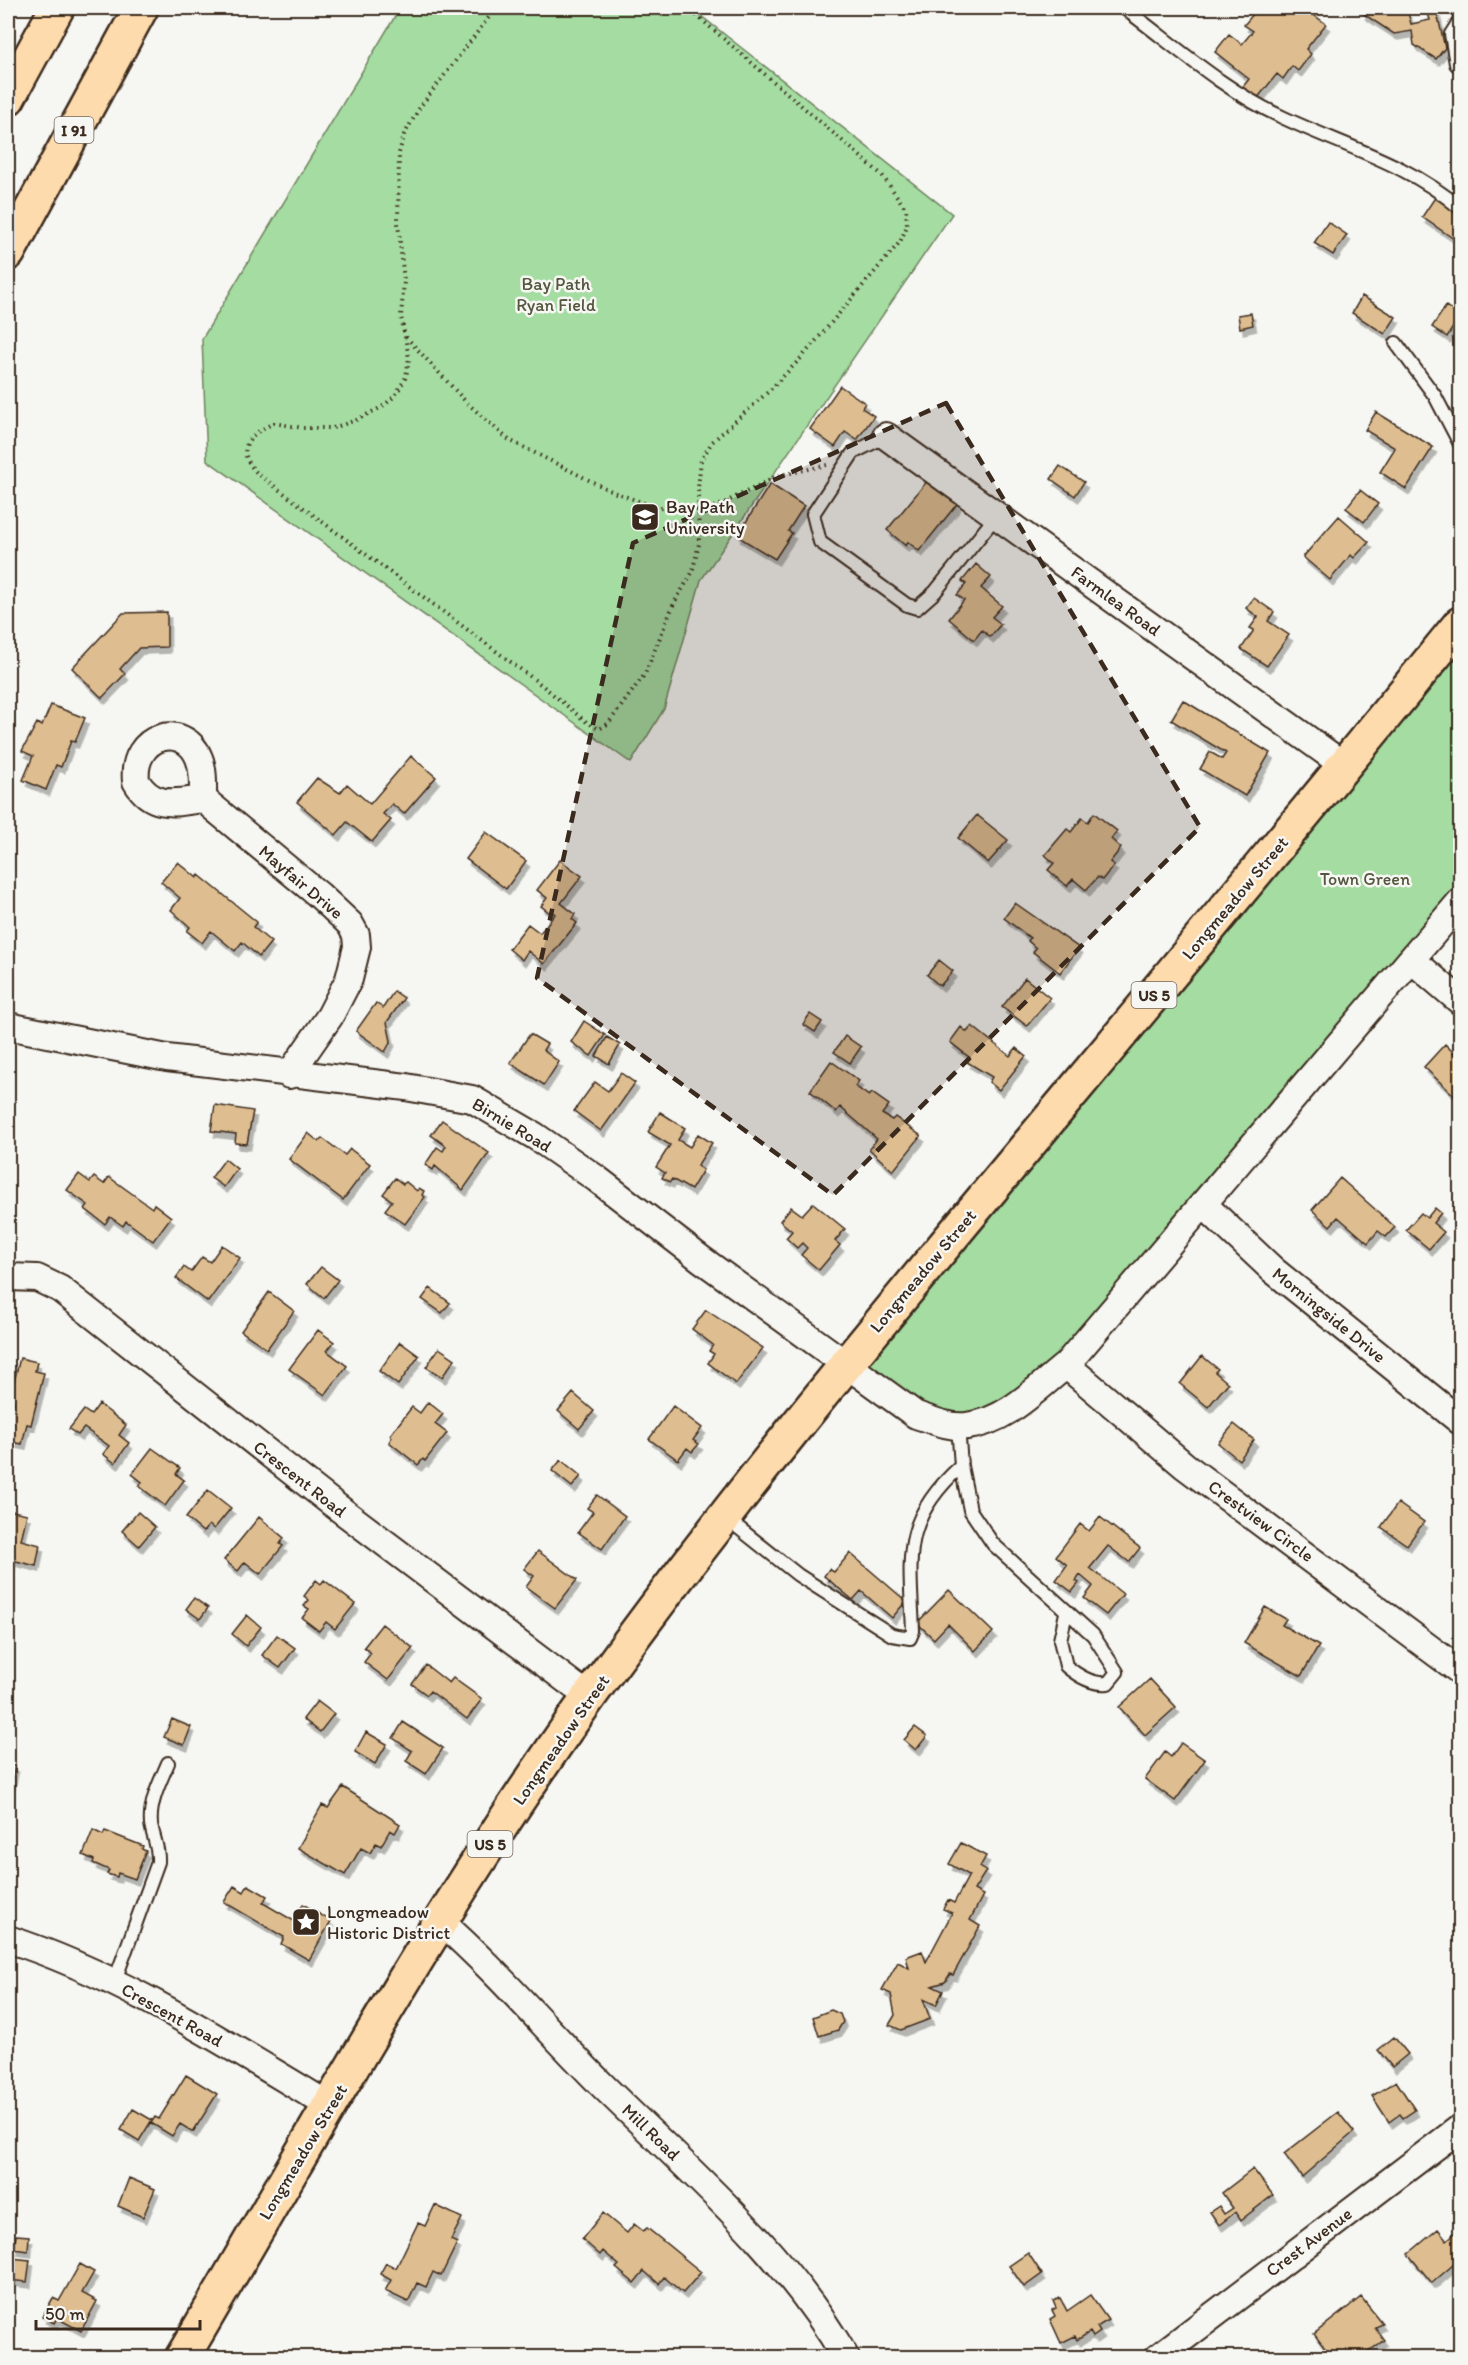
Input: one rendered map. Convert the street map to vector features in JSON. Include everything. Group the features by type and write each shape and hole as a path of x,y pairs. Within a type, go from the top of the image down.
{"main road":[{"path":"8,99 57,8"},
{"name":"I 91","path":"8,253 141,8"},
{"name":"Longmeadow Street","path":"182,2358 439,1920 589,1697 724,1516 846,1363 1461,624"}],"street":[{"name":"Farmlea Road","path":"886,436 1345,766"},
{"name":"Mayfair Drive","path":"203,799 319,895 350,924 356,935 357,947 349,979 330,1016 289,1075"},
{"path":"846,1363 916,1415 944,1424 967,1426 1009,1412 1065,1365 1461,902"},
{"path":"1412,960 1461,1001"},
{"name":"Birnie Road","path":"8,1026 167,1059 433,1090 468,1097 481,1103 597,1179 701,1259 846,1363"},
{"name":"Morningside Drive","path":"1203,1204 1287,1282 1461,1421"},
{"name":"Crescent Road","path":"8,1277 37,1278 60,1288 337,1508 589,1697"},
{"name":"Crestview Circle","path":"1065,1365 1185,1466 1461,1671"},
{"name":"Mill Road","path":"439,1920 471,1948 536,2018 754,2234 811,2303 846,2358"},
{"name":"Crescent Road","path":"8,1939 39,1949 114,1983 330,2106"},
{"name":"Crest Avenue","path":"1157,2358 1461,2128"}],"lane":[{"path":"1124,8 1228,85 1281,117 1410,173 1461,208"},
{"path":"1461,20 1451,34 1456,64 1461,67"},
{"path":"1396,343 1435,396 1461,444"},
{"path":"886,436 853,453 813,514 820,542 906,605 917,608 935,592 997,515"},
{"path":"958,1425 961,1466 970,1510 993,1544 1066,1613 1093,1635 1117,1672 1108,1683 1100,1684 1080,1677 1066,1666 1060,1640 1066,1613"},
{"path":"724,1516 798,1575 892,1635 910,1638 913,1631 909,1556 914,1531 943,1482 961,1466"},
{"path":"114,1983 158,1862 159,1849 151,1824 151,1808 168,1763"}],"path":[{"path":"496,8 420,107 404,135 399,153 396,177 398,223 404,268 401,316 409,358 406,378 395,396 382,407 333,428 303,428 274,423 249,440 244,453 246,461 258,474 543,686 585,721 599,729 608,724 645,674 674,603 692,573 699,544 698,510 701,460 712,442 769,391 802,357 836,314 890,255 907,226 906,209 882,175 688,8"},
{"path":"406,337 467,403 509,440 613,492 658,508 698,510 720,505 777,476 848,460"}],"highlighted area":[{"path":"946,403 1200,827 833,1195 537,978 633,543"}],"green space":[{"name":"Bay Path Ryan Field","path":"400,8 691,8 952,214 701,580 664,709 631,763 207,460 202,339"},
{"name":"Town Green","path":"1460,624 1460,902 1066,1365 967,1426 858,1373"}],"building":[{"path":"1258,8 1304,8 1326,24 1306,49 1311,54 1298,71 1292,66 1283,79 1277,74 1256,100 1241,89 1249,79 1215,52 1229,34 1242,44 1253,31 1244,25"},
{"path":"1365,8 1400,8 1402,14 1408,12 1411,24 1430,20 1427,10 1436,8 1445,48 1436,59 1414,45 1412,31 1394,34 1362,13"},
{"path":"1436,196 1460,213 1460,229 1454,239 1422,217"},
{"path":"1328,222 1347,235 1333,255 1314,243"},
{"path":"1362,296 1396,317 1385,334 1352,313"},
{"path":"1446,306 1460,316 1447,337 1432,327"},
{"path":"1251,313 1253,325 1240,328 1238,315"},
{"path":"840,386 865,403 862,408 874,416 857,440 845,432 835,447 810,429"},
{"path":"1376,412 1433,447 1406,489 1380,472 1395,448 1365,430"},
{"path":"1060,466 1084,482 1075,496 1051,479"},
{"path":"928,480 957,504 919,551 908,542 906,546 887,530"},
{"path":"770,484 804,506 788,531 792,533 775,559 737,536"},
{"path":"1360,490 1378,504 1364,522 1346,508"},
{"path":"1339,516 1369,542 1354,558 1351,555 1330,580 1303,557"},
{"path":"976,564 991,577 981,588 1002,606 992,617 1001,624 990,637 982,630 974,640 949,619 964,600 957,595 966,584 962,581"},
{"path":"1254,598 1274,612 1268,621 1289,635 1267,666 1241,649 1254,630 1250,628 1258,617 1246,608"},
{"path":"167,612 167,647 139,648 120,669 125,674 102,698 72,668 123,613"},
{"path":"1183,700 1270,753 1245,796 1200,769 1210,752 1222,759 1226,753 1171,720"},
{"path":"51,705 85,718 75,742 71,741 61,767 56,765 46,790 23,780 33,756 22,751 37,723 42,726"},
{"path":"411,756 436,777 404,814 392,804 383,814 391,820 372,842 347,822 336,835 297,802 317,778 340,793 347,784 370,804"},
{"path":"1094,813 1117,831 1111,839 1121,848 1110,862 1114,865 1102,880 1098,877 1086,890 1073,879 1067,886 1048,870 1054,863 1045,855 1067,829 1071,832 1082,818 1088,822"},
{"path":"977,815 1008,840 988,863 958,838"},
{"path":"486,832 526,861 506,889 466,859"},
{"path":"560,860 582,876 561,903 575,914 572,919 577,923 544,964 528,951 522,960 509,949 528,924 540,933 555,914 541,906 547,898 537,890"},
{"path":"178,862 197,878 199,875 257,922 253,927 271,942 259,957 242,942 235,951 211,931 202,943 187,931 190,927 171,910 180,898 161,882"},
{"path":"1015,903 1079,948 1060,973 1033,952 1036,948 1028,941 1030,938 1004,918"},
{"path":"939,960 953,971 940,986 927,975"},
{"path":"1025,978 1050,998 1027,1026 1002,1007"},
{"path":"394,991 404,998 387,1022 391,1041 385,1052 356,1031 376,1003 383,1008"},
{"path":"810,1014 822,1022 815,1032 803,1024"},
{"path":"584,1021 605,1035 591,1056 571,1042"},
{"path":"972,1026 1010,1056 1016,1048 1026,1056 999,1090 989,1082 992,1077 967,1062 970,1058 950,1042 961,1027 967,1032"},
{"path":"530,1034 547,1044 543,1050 559,1062 544,1085 510,1063"},
{"path":"845,1036 861,1047 850,1063 834,1052"},
{"path":"607,1037 620,1045 609,1064 596,1056"},
{"path":"1445,1044 1460,1059 1460,1101 1424,1067"},
{"path":"831,1061 859,1081 855,1086 869,1096 872,1093 889,1105 882,1114 892,1120 895,1117 921,1136 893,1171 869,1149 877,1139 840,1107 836,1112 810,1091"},
{"path":"621,1073 635,1083 601,1131 574,1111 595,1082 608,1091"},
{"path":"215,1105 253,1111 247,1144 235,1143 236,1134 211,1131"},
{"path":"660,1112 685,1128 678,1140 690,1147 698,1134 712,1143 697,1166 703,1170 691,1190 672,1179 670,1182 662,1178 665,1173 656,1167 670,1145 648,1132"},
{"path":"442,1120 489,1153 463,1190 435,1166 433,1170 425,1165 437,1147 443,1151 446,1146 431,1135"},
{"path":"308,1133 319,1142 322,1138 345,1155 350,1149 370,1164 343,1200 289,1159"},
{"path":"225,1159 237,1169 224,1187 211,1178"},
{"path":"79,1174 90,1182 94,1177 104,1184 109,1177 152,1208 154,1204 171,1217 153,1241 126,1221 123,1226 110,1217 105,1224 85,1209 88,1205 67,1190"},
{"path":"395,1178 403,1184 406,1182 417,1191 419,1188 424,1191 422,1195 425,1197 405,1224 385,1210 392,1201 383,1194"},
{"path":"1340,1178 1395,1227 1386,1237 1378,1231 1368,1243 1338,1217 1330,1226 1312,1210"},
{"path":"813,1203 845,1229 835,1241 840,1245 819,1270 801,1255 807,1248 802,1243 797,1248 786,1238 792,1231 780,1221 791,1207 802,1215"},
{"path":"1435,1208 1441,1213 1433,1223 1444,1232 1429,1249 1406,1230 1421,1213 1427,1218"},
{"path":"222,1245 240,1258 208,1302 176,1278 184,1267 191,1272 202,1257 210,1262"},
{"path":"321,1267 338,1280 324,1298 307,1284"},
{"path":"430,1288 450,1303 442,1313 422,1299"},
{"path":"269,1292 294,1311 267,1349 241,1331"},
{"path":"706,1310 763,1348 736,1384 708,1363 714,1354 709,1351 713,1345 692,1329"},
{"path":"318,1330 334,1342 327,1351 347,1366 325,1395 289,1369"},
{"path":"400,1342 419,1356 398,1385 379,1371"},
{"path":"439,1348 455,1359 442,1377 426,1367"},
{"path":"1202,1356 1218,1369 1215,1372 1228,1383 1208,1407 1180,1384"},
{"path":"20,1358 37,1362 35,1371 44,1373 31,1425 27,1424 22,1444 8,1441 8,1416 10,1416 14,1402 9,1401"},
{"path":"573,1393 594,1411 579,1429 558,1411"},
{"path":"428,1402 443,1414 435,1424 447,1433 425,1461 423,1459 418,1465 389,1442 392,1437 390,1435 412,1407 420,1413"},
{"path":"99,1404 126,1425 119,1435 129,1443 115,1463 103,1454 109,1446 84,1428 78,1435 69,1429 84,1410 91,1415"},
{"path":"673,1406 702,1428 693,1440 699,1444 692,1452 687,1448 678,1460 649,1439"},
{"path":"1234,1424 1254,1440 1239,1460 1218,1443"},
{"path":"152,1448 180,1468 176,1474 184,1480 165,1506 139,1486 142,1482 132,1474"},
{"path":"561,1460 581,1476 572,1487 552,1471"},
{"path":"208,1490 231,1508 214,1529 209,1525 203,1532 186,1518"},
{"path":"597,1495 625,1516 602,1549 578,1532 593,1512 587,1508"},
{"path":"1398,1503 1424,1522 1407,1545 1381,1527"},
{"path":"8,1510 27,1514 21,1540 40,1545 36,1566 12,1560 8,1579"},
{"path":"138,1512 155,1527 139,1546 122,1531"},
{"path":"259,1517 284,1538 280,1544 283,1546 260,1574 245,1562 238,1571 224,1560"},
{"path":"1100,1517 1140,1548 1129,1562 1108,1546 1090,1568 1123,1594 1106,1615 1084,1598 1093,1586 1080,1575 1076,1581 1079,1583 1072,1592 1056,1580 1067,1565 1056,1556 1080,1524 1089,1531"},
{"path":"538,1551 577,1580 555,1608 526,1587 534,1576 524,1569"},
{"path":"850,1553 906,1601 892,1618 861,1591 853,1600 824,1576 829,1569 834,1572"},
{"path":"316,1580 321,1584 324,1580 355,1604 335,1629 326,1622 319,1631 302,1618 309,1609 304,1606 309,1600 304,1596"},
{"path":"949,1590 993,1632 975,1651 948,1624 934,1639 917,1623"},
{"path":"194,1598 208,1608 200,1619 186,1609"},
{"path":"1265,1607 1286,1619 1282,1625 1319,1646 1301,1676 1244,1643"},
{"path":"247,1615 261,1627 246,1646 232,1634"},
{"path":"382,1624 413,1648 388,1680 364,1662 371,1653 364,1647"},
{"path":"277,1635 295,1648 280,1668 262,1655"},
{"path":"426,1665 449,1683 453,1678 482,1699 467,1719 430,1691 427,1695 412,1684"},
{"path":"1150,1679 1176,1707 1145,1735 1119,1707"},
{"path":"317,1701 334,1714 320,1732 303,1719"},
{"path":"172,1719 191,1727 184,1745 164,1737"},
{"path":"403,1722 443,1748 426,1774 406,1761 412,1751 393,1738"},
{"path":"915,1727 927,1736 916,1750 904,1740"},
{"path":"366,1732 387,1744 375,1764 355,1752"},
{"path":"1181,1743 1205,1760 1175,1801 1145,1779 1165,1752 1171,1757"},
{"path":"8,1765 15,1766 11,1785 8,1784"},
{"path":"343,1787 400,1824 395,1833 390,1830 381,1846 376,1843 370,1853 361,1848 345,1875 298,1848 322,1805 328,1808"},
{"path":"93,1830 103,1835 105,1831 143,1846 142,1849 146,1851 135,1879 118,1873 117,1877 107,1874 109,1870 93,1863 94,1860 83,1855"},
{"path":"961,1843 986,1856 980,1867 986,1871 974,1890 983,1895 970,1920 980,1926 953,1975 950,1974 945,1982 932,1986 943,1991 936,2005 923,1999 930,2019 901,2030 889,2025 895,2015 891,1994 882,1990 898,1962 909,1968 906,1957 922,1951 926,1962 952,1913 943,1909 948,1900 954,1903 969,1875 949,1864"},
{"path":"248,1885 267,1896 263,1903 294,1921 303,1904 331,1921 309,1960 281,1944 284,1937 224,1902 234,1886 244,1892"},
{"path":"831,2010 840,2014 843,2022 838,2030 819,2036 813,2017"},
{"path":"1394,2037 1408,2054 1392,2067 1378,2050"},
{"path":"186,2075 217,2094 193,2132 180,2124 172,2136 151,2123 155,2117 159,2119"},
{"path":"1396,2081 1415,2110 1403,2118 1400,2114 1389,2122 1372,2096"},
{"path":"133,2109 152,2120 139,2141 121,2130"},
{"path":"1338,2112 1354,2132 1302,2177 1284,2154"},
{"path":"1253,2169 1273,2195 1241,2220 1236,2212 1219,2225 1210,2212 1219,2206 1224,2214 1233,2208 1222,2193"},
{"path":"129,2178 155,2189 143,2217 118,2206"},
{"path":"435,2205 462,2218 451,2240 457,2243 441,2276 433,2272 426,2287 417,2283 408,2302 385,2291 391,2280 380,2274 386,2263 396,2268 418,2223 425,2226"},
{"path":"603,2213 627,2233 634,2224 643,2231 647,2228 701,2272 683,2293 664,2277 659,2284 644,2271 634,2283 616,2268 619,2265 603,2251 600,2255 582,2239"},
{"path":"1438,2229 1447,2240 1457,2231 1460,2235 1460,2259 1432,2283 1408,2254"},
{"path":"16,2235 29,2236 28,2251 14,2249"},
{"path":"1028,2253 1042,2274 1024,2287 1009,2266"},
{"path":"11,2258 30,2260 27,2282 8,2280"},
{"path":"80,2264 94,2272 82,2293 97,2301 81,2331 57,2318 54,2323 42,2317 53,2298 59,2301"},
{"path":"1090,2295 1108,2320 1097,2327 1100,2332 1093,2337 1090,2332 1077,2340 1075,2336 1061,2343 1050,2319 1055,2316 1052,2310 1056,2308 1053,2301 1060,2298 1067,2311"},
{"path":"1361,2297 1382,2323 1375,2328 1384,2340 1364,2355 1362,2352 1356,2358 1332,2358 1314,2334"},
{"path":"1271,2349 1276,2358 1258,2358"}],"place":[{"name":"Bay Path University","path":"645,517"},
{"name":"Longmeadow Historic District","path":"306,1922"}]}
